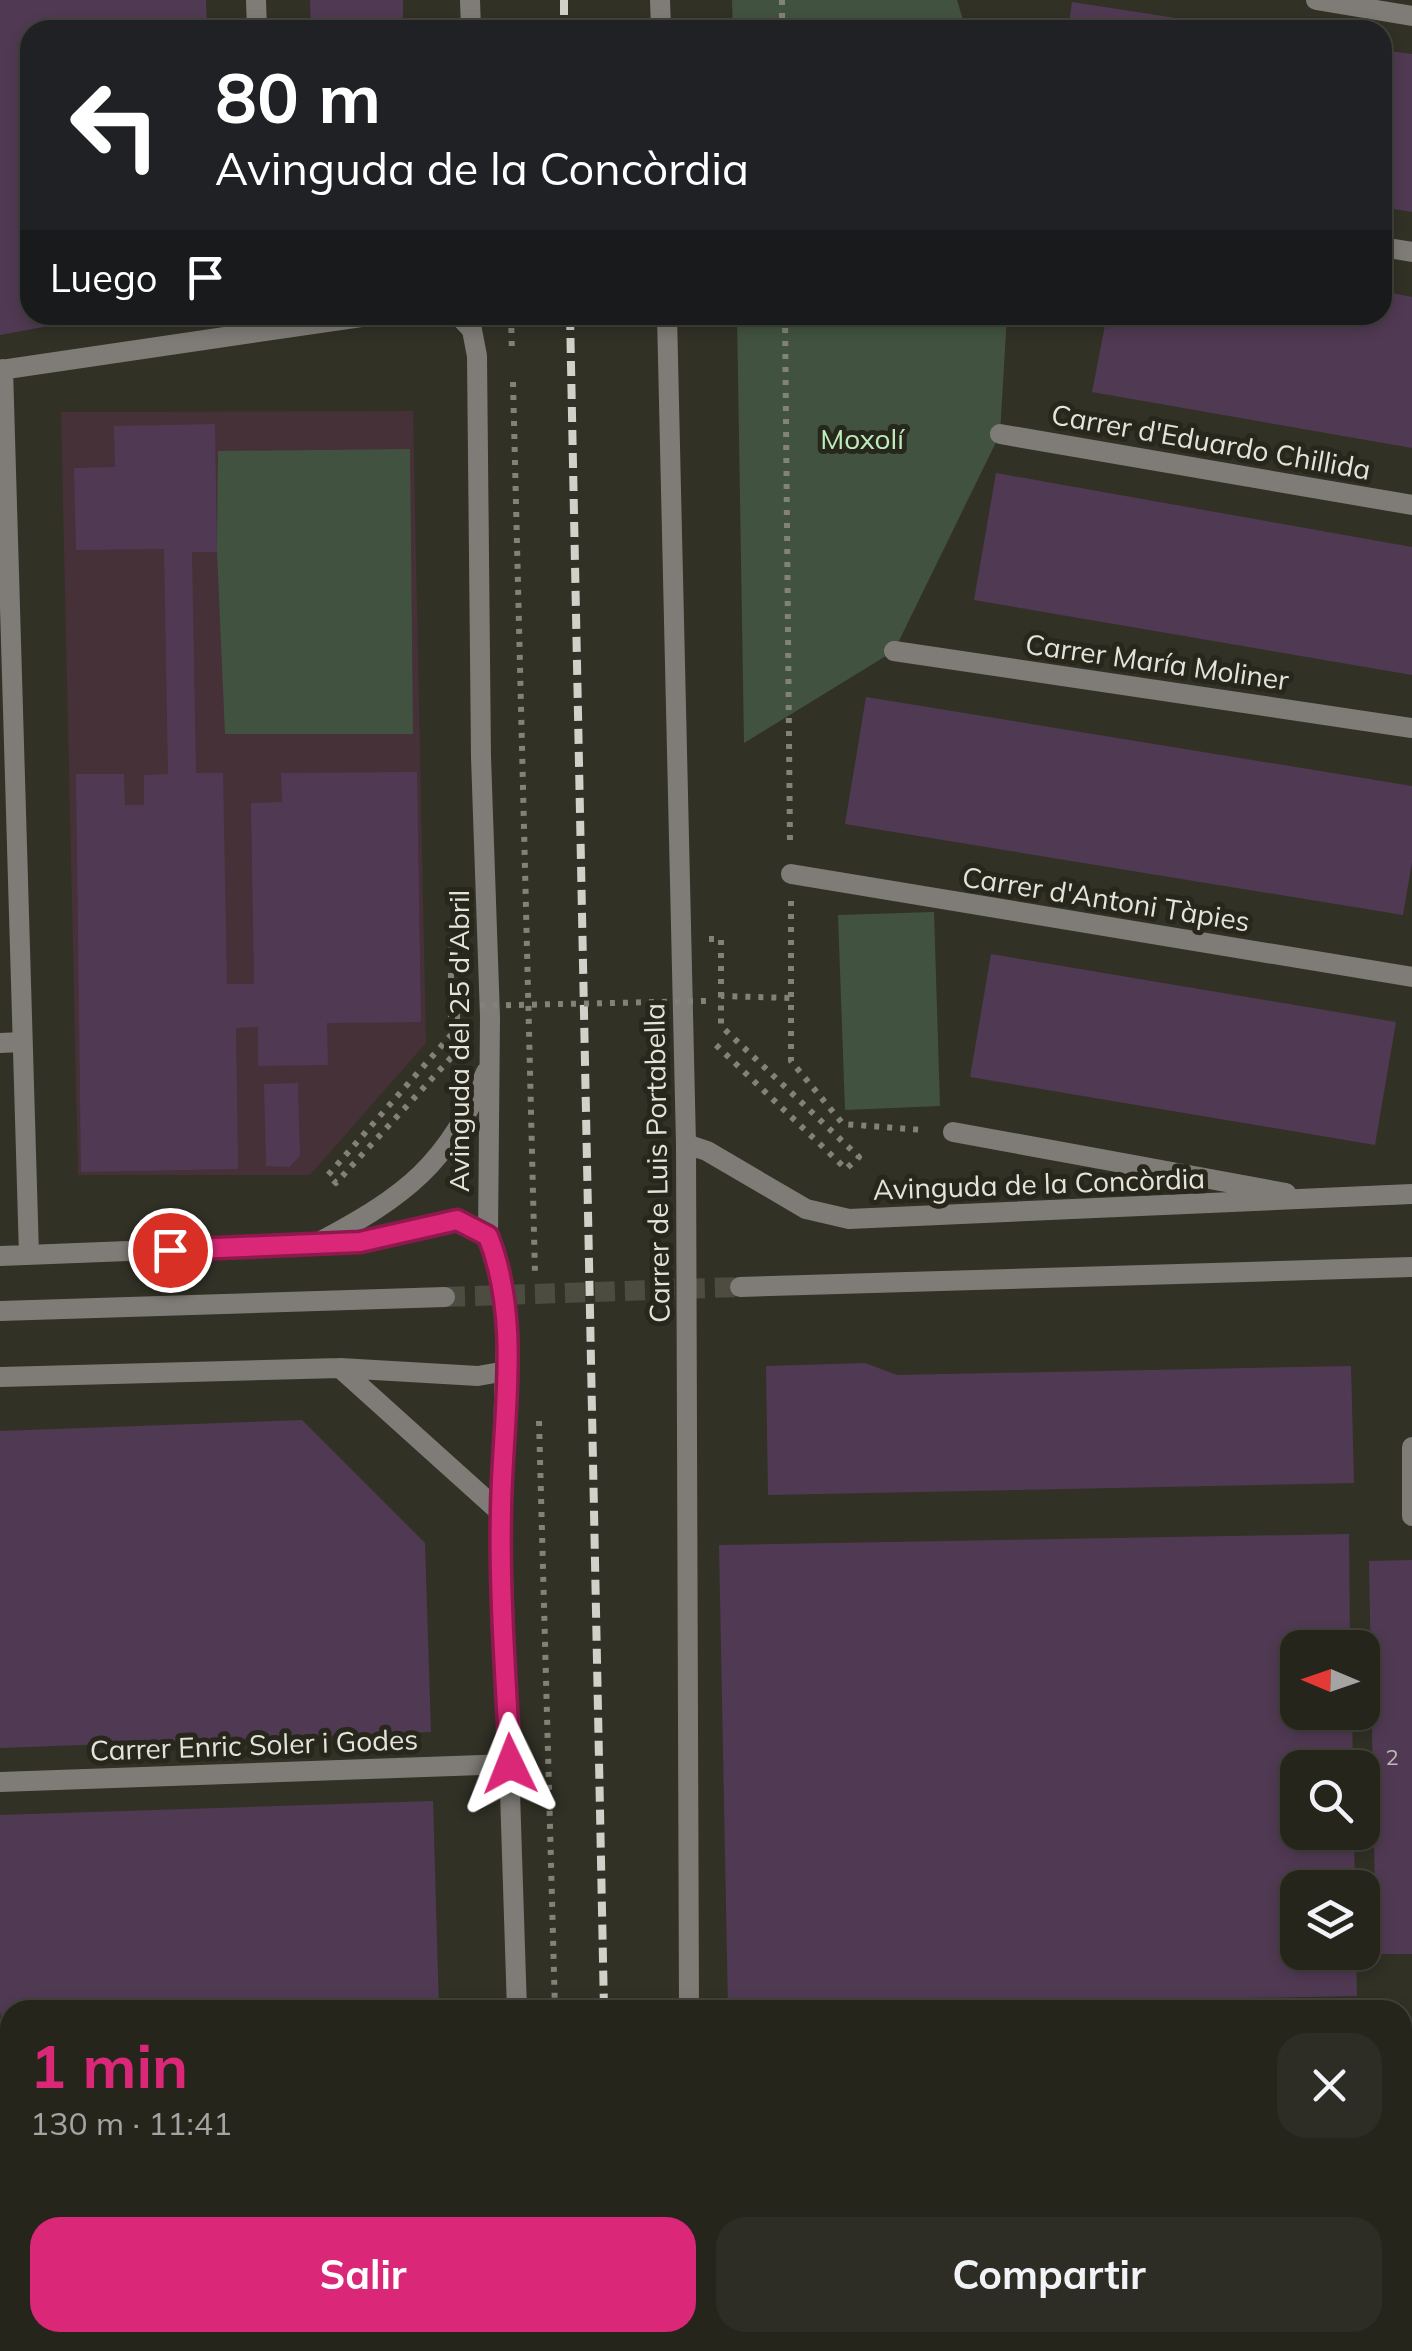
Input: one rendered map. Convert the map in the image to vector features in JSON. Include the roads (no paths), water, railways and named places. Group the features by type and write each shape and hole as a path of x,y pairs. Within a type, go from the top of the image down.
{"street":[{"path":"1316,0 1412,16"},
{"path":"29,1255 1,370 255,325"},
{"name":"Avinguda del 25 d'Abril","path":"467,325 478,356 481,757 490,1061 488,1236 504,1284 506,1371 500,1513 517,2000"},
{"name":"Carrer de Luis Portabella","path":"667,325 686,1144 689,2000"},
{"name":"Carrer d'Eduardo Chillida","path":"1000,434 1412,505"},
{"name":"Carrer María Moliner","path":"894,651 1412,728"},
{"name":"Carrer d'Antoni Tàpies","path":"791,874 1412,977"},
{"path":"0,1043 22,1042"},
{"path":"312,1245 378,1210 419,1180 462,1125 490,1061"},
{"path":"953,1132 1323,1199"},
{"name":"Avinguda de la Concòrdia","path":"686,1144 707,1151 806,1209 849,1219 1412,1194"},
{"path":"0,1256 382,1240 457,1220 488,1236"},
{"path":"740,1287 1412,1267"},
{"path":"0,1311 444,1297"},
{"path":"340,1368 500,1513"},
{"path":"0,1377 340,1368 478,1376 506,1371"},
{"path":"1412,1447 1412,1516"},
{"name":"Carrer Enric Soler i Godes","path":"0,1782 510,1764"}],"tunnel":[{"path":"445,1297 740,1287"}],"railway":[{"path":"564,0 564,20"},
{"path":"570,325 604,2000"}],"park label":[{"name":"Moxolí","path":"862,439"}]}
